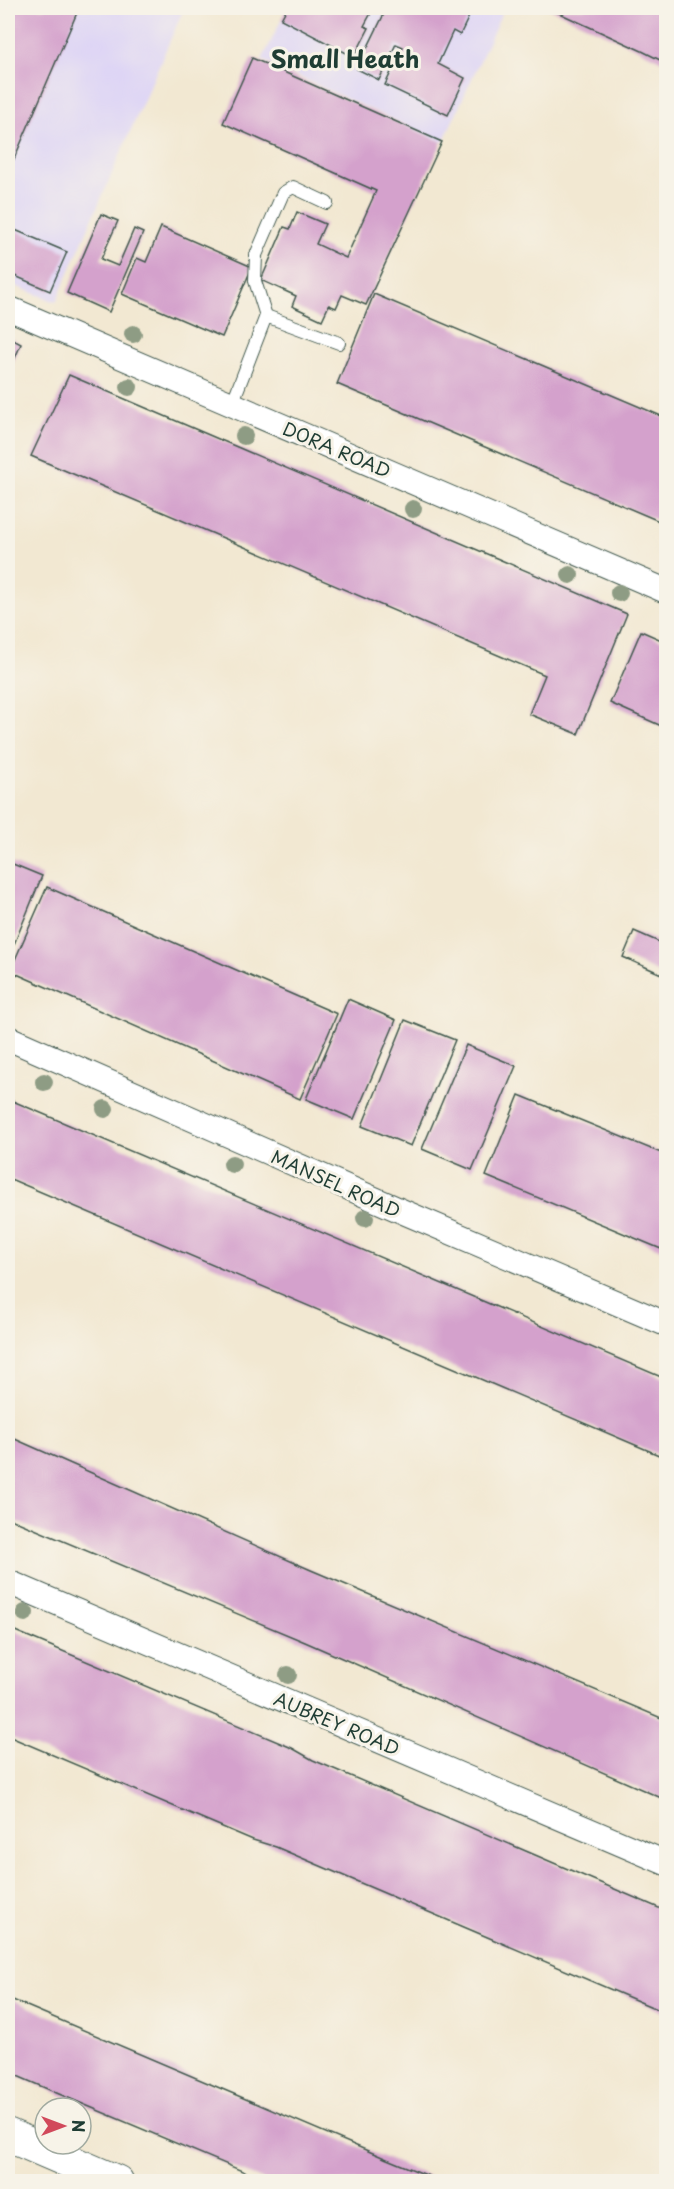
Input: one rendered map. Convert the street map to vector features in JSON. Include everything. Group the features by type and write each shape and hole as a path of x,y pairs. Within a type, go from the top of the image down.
{"street":[{"name":"DORA ROAD","path":"8,308 666,591"},
{"name":"MANSEL ROAD","path":"8,1038 395,1209 666,1324"},
{"name":"AUBREY ROAD","path":"8,1582 666,1863"},
{"path":"8,2135 117,2181"}],"lane":[{"path":"232,404 266,316 255,281 256,255 284,193 293,188 327,203"},
{"path":"266,316 339,344"}],"shaded area":[{"path":"8,8 184,8 56,302 8,283"},
{"path":"287,8 504,8 443,142 262,60"}],"building":[{"path":"8,8 79,8 8,173"},
{"path":"287,8 361,8 371,13 364,26 369,28 354,57 281,19"},
{"path":"387,8 473,8 460,35 453,31 438,64 465,78 448,115 385,85 403,47 396,44 379,80 357,69"},
{"path":"548,8 666,8 666,63 642,51"},
{"path":"252,58 442,142 366,305 342,295 336,308 329,305 322,320 292,306 296,296 261,280 284,227 290,229 297,212 325,224 316,244 346,258 376,191 223,123"},
{"path":"101,214 118,221 101,259 118,266 134,229 143,233 109,312 67,293"},
{"path":"8,227 67,252 50,291 8,273"},
{"path":"161,227 252,267 222,337 122,294 137,258 146,262"},
{"path":"374,294 666,418 666,524 337,384"},
{"path":"8,337 21,344 8,374"},
{"path":"69,375 627,614 578,734 529,714 545,675 31,456"},
{"path":"641,631 666,642 666,728 610,703"},
{"path":"8,862 42,876 8,959"},
{"path":"47,887 337,1014 300,1099 10,971"},
{"path":"634,931 666,945 666,976 623,957"},
{"path":"348,999 396,1020 354,1119 306,1099"},
{"path":"405,1020 455,1040 411,1146 362,1126"},
{"path":"466,1045 516,1066 472,1170 422,1149"},
{"path":"519,1095 666,1155 666,1251 486,1176"},
{"path":"8,1099 666,1379 666,1458 8,1178"},
{"path":"8,1436 311,1570 666,1720 666,1800 305,1642 8,1518"},
{"path":"8,1628 292,1748 313,1760 666,1911 666,2013 8,1736"},
{"path":"8,1998 441,2181 266,2181 93,2108 93,2096 64,2096 8,2072"}],"district":[{"name":"Small Heath","path":"345,58"}]}
